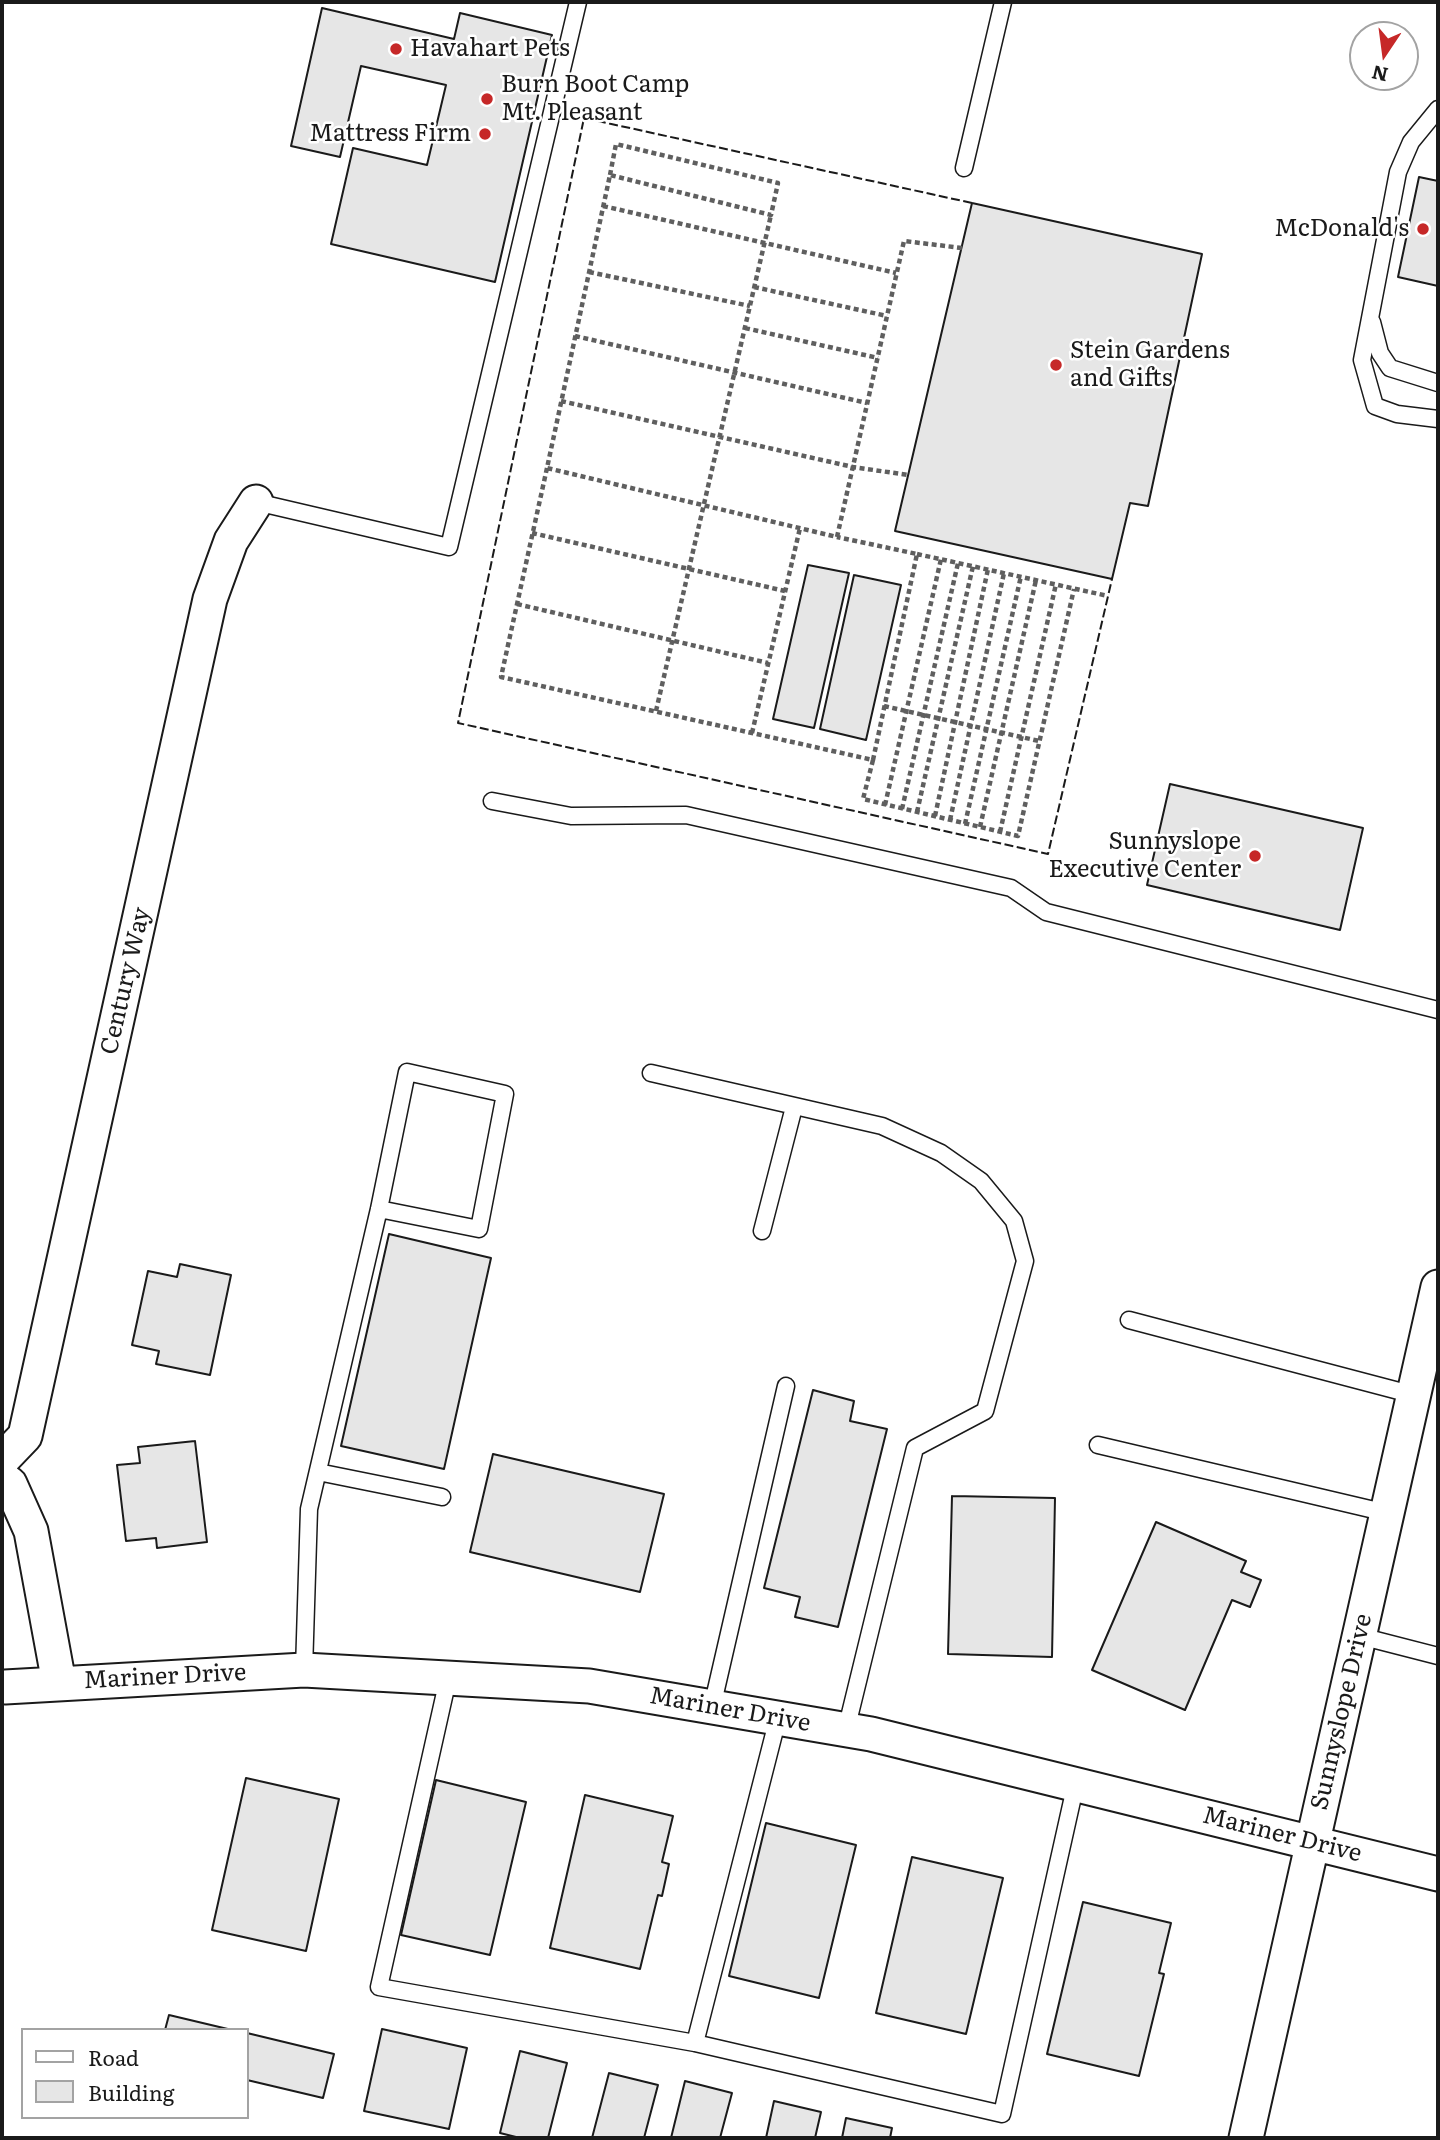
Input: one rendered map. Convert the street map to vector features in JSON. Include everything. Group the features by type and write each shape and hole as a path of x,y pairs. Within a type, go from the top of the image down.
{"street":[{"name":"Century Way","path":"2,1460 24,1436 210,599 230,541 256,502"},
{"name":"Sunnyslope Drive","path":"1246,2138 1414,1395 1432,1346 1438,1287"},
{"path":"2,1478 10,1484 31,1531 59,1683"},
{"name":"Mariner Drive","path":"5,1687 304,1670 589,1686 846,1730 1076,1783 1438,1874"}],"lane":[{"path":"256,502 449,547 578,2"},
{"path":"964,168 1003,2"},
{"path":"1438,109 1411,142 1398,172 1362,360 1375,405 1397,414 1438,419"},
{"path":"1371,319 1380,352 1390,368 1438,383"},
{"path":"492,802 570,816 686,815 1011,888 1046,912 1438,1010"},
{"path":"304,1670 309,1509 379,1209 407,1072 505,1094 479,1229 379,1209"},
{"path":"651,1073 882,1126 941,1153 981,1181 1014,1221 1025,1261 985,1411 915,1448 846,1730"},
{"path":"762,1231 794,1107"},
{"path":"1129,1320 1414,1395"},
{"path":"712,1707 786,1386"},
{"path":"1098,1445 1387,1513"},
{"path":"318,1472 442,1497"},
{"path":"1360,1636 1438,1656"},
{"path":"448,1679 379,1987 695,2043 1002,2114 1076,1783"},
{"path":"695,2043 779,1718"}],"path":[{"path":"656,711 778,183 616,144 501,677 873,760"},
{"path":"610,175 771,215"},
{"path":"603,206 897,273"},
{"path":"837,537 904,241 962,248"},
{"path":"589,272 750,306"},
{"path":"754,287 887,316"},
{"path":"745,328 878,358"},
{"path":"575,336 867,403"},
{"path":"561,401 853,467 908,475"},
{"path":"547,468 837,537 1108,596"},
{"path":"752,733 800,528"},
{"path":"532,533 785,591"},
{"path":"917,554 863,799 1000,832 1018,836 1074,589"},
{"path":"885,805 941,559"},
{"path":"902,808 958,563"},
{"path":"917,812 973,566"},
{"path":"935,816 988,569"},
{"path":"950,820 1004,573"},
{"path":"965,824 1021,576"},
{"path":"980,827 1036,580"},
{"path":"1000,832 1056,584"},
{"path":"517,604 673,638 768,663"},
{"path":"884,706 1039,741"}],"building":[{"path":"322,8 454,39 460,13 552,35 495,282 331,244 353,148 427,165 446,85 361,66 340,157 291,146"},
{"name":"McDonald's","path":"1419,177 1438,181 1438,286 1398,277"},
{"name":"Stein Gardens and Gifts","path":"972,203 1202,254 1148,506 1130,503 1112,579 895,531"},
{"path":"808,565 849,573 814,728 773,719"},
{"path":"854,575 901,585 866,740 820,729"},
{"name":"Sunnyslope Executive Center","path":"1170,784 1363,828 1340,930 1147,885"},
{"path":"389,1234 491,1258 444,1469 341,1446"},
{"path":"180,1264 231,1275 210,1375 156,1364 159,1351 132,1345 148,1271 177,1277"},
{"path":"813,1390 854,1401 850,1421 887,1429 838,1627 795,1617 800,1597 764,1588"},
{"path":"195,1441 207,1542 157,1548 156,1538 126,1541 117,1465 140,1463 138,1447"},
{"path":"493,1454 664,1494 640,1592 470,1552"},
{"path":"952,1496 1055,1498 1052,1657 948,1654"},
{"path":"1156,1522 1246,1561 1241,1572 1261,1580 1250,1607 1232,1600 1185,1710 1092,1670"},
{"path":"246,1778 339,1799 306,1951 212,1930"},
{"path":"436,1780 526,1802 490,1955 401,1935"},
{"path":"585,1795 673,1816 662,1862 669,1864 662,1896 658,1895 640,1969 550,1948"},
{"path":"766,1823 856,1845 819,1998 729,1976"},
{"path":"912,1857 1003,1878 966,2034 876,2013"},
{"path":"1083,1902 1171,1923 1159,1973 1164,1974 1139,2076 1047,2054"},
{"path":"169,2015 224,2028 166,2028"},
{"path":"382,2029 467,2048 449,2129 364,2111"},
{"path":"248,2033 334,2054 323,2098 248,2080"},
{"path":"520,2051 567,2063 548,2138 520,2138 500,2133"},
{"path":"609,2073 658,2085 644,2138 592,2138"},
{"path":"685,2081 732,2093 720,2138 671,2138"},
{"path":"774,2101 821,2112 815,2138 766,2138"},
{"path":"846,2118 892,2128 890,2138 842,2138"}],"fence":[{"path":"972,203 584,118 458,723 1048,854 1112,579"}],"place":[{"name":"Havahart Pets","path":"396,49"},
{"name":"Burn Boot Camp Mt. Pleasant","path":"487,99"},
{"name":"Mattress Firm","path":"485,134"},
{"name":"McDonald's","path":"1423,229"},
{"name":"Stein Gardens and Gifts","path":"1056,365"},
{"name":"Sunnyslope Executive Center","path":"1255,856"}]}
